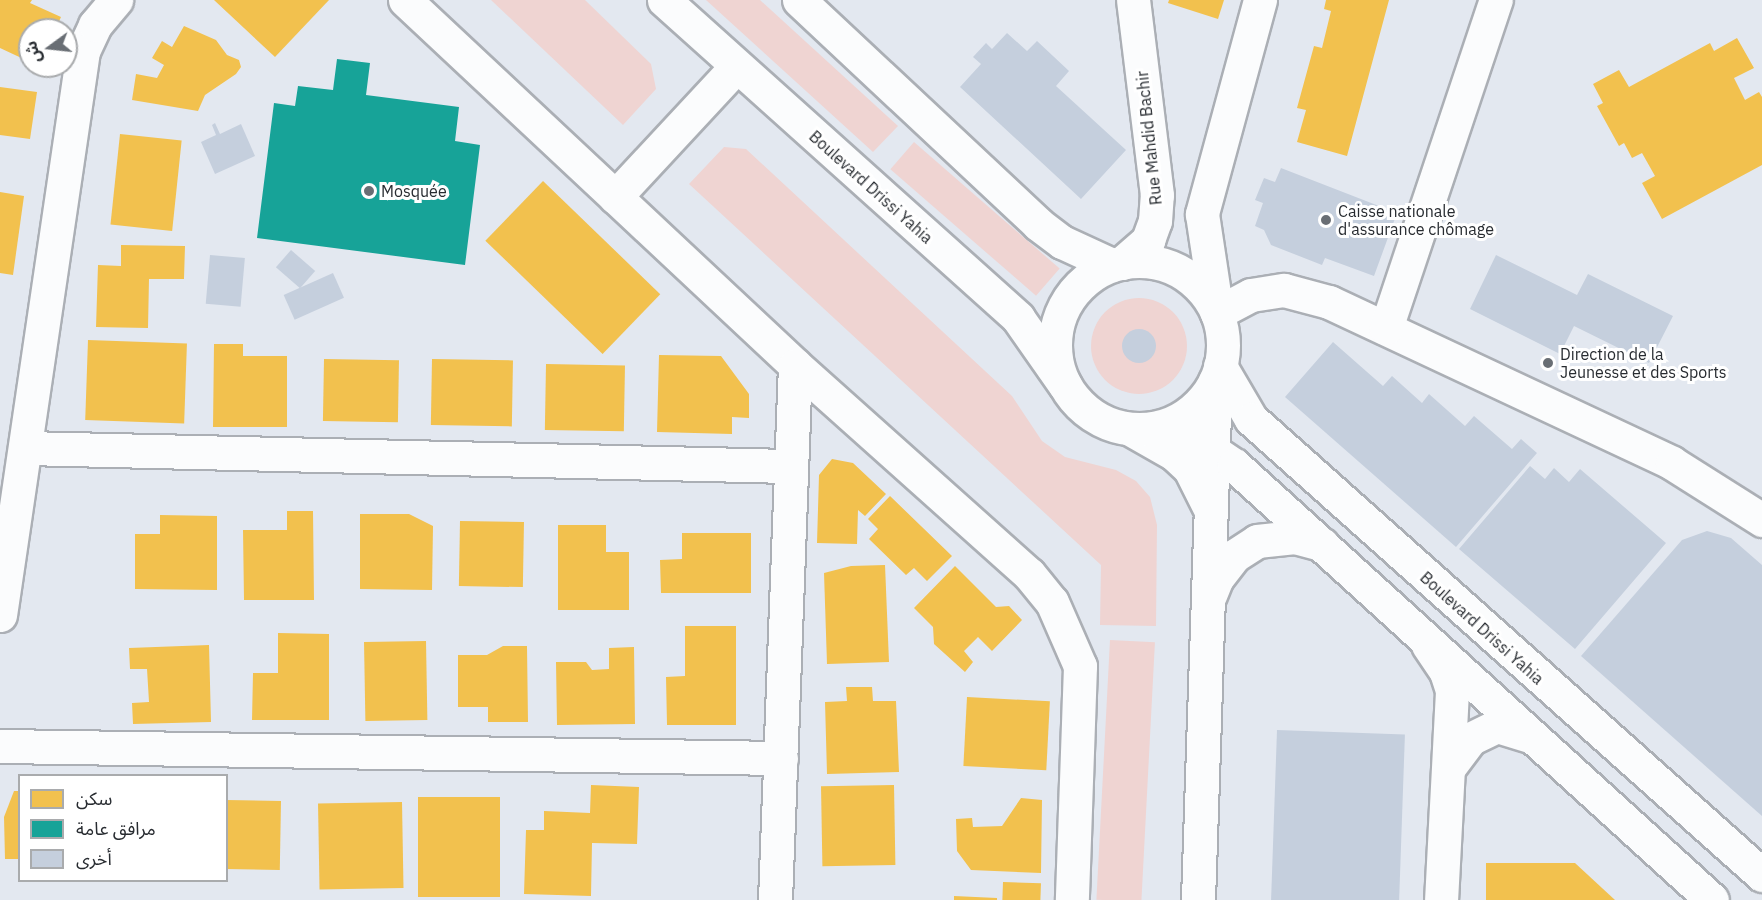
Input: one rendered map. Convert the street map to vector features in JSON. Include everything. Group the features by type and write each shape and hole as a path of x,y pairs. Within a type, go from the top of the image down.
{"street":[{"path":"0,615 83,51 95,25 116,0"},
{"path":"405,0 795,365 1029,574 1052,602 1068,632 1080,666 1072,900"},
{"name":"Boulevard Drissi Yahia","path":"664,0 1018,318 1065,385"},
{"path":"799,0 1038,224 1062,242 1117,264 1150,262 1178,271 1194,282 1217,314"},
{"name":"Rue Mahdid Bachir","path":"1117,264 1148,240 1155,221 1157,195 1133,0"},
{"path":"1198,900 1213,451 1222,330 1217,314 1202,214 1260,0"},
{"path":"1386,328 1496,0"},
{"path":"615,197 736,67"},
{"path":"1117,264 1081,284 1061,314 1055,350 1065,385 1074,398 1099,419 1139,429 1175,434 1213,451 1322,544 1529,736 1712,900"},
{"path":"1217,314 1251,295 1284,290 1329,302 1672,463 1762,520"},
{"path":"775,900 795,365"},
{"path":"1139,429 1188,414 1217,374"},
{"name":"Boulevard Drissi Yahia","path":"1217,374 1251,419 1762,875"},
{"path":"1139,429 1174,454 1190,469 1202,486 1211,512"},
{"path":"25,448 791,466"},
{"path":"1209,600 1217,578 1234,556 1257,541 1295,537 1322,544"},
{"path":"1425,639 1446,672 1452,692 1450,766 1444,794 1441,900"},
{"path":"1450,766 1470,739 1497,726 1529,736"},
{"path":"0,746 781,758"}],"shaded area":[{"path":"491,0 585,0 651,64 656,89 623,125"},
{"path":"706,0 760,0 898,126 873,152"},
{"path":"914,142 1060,269 1036,296 890,169"},
{"path":"724,147 746,149 1012,396 1042,441 1065,457 1116,470 1136,481 1150,497 1157,525 1156,626 1100,625 1101,565 689,184"},
{"path":"1139,298 1158,301 1173,312 1184,327 1187,346 1184,365 1173,380 1158,391 1139,394 1120,391 1105,380 1094,365 1091,346 1094,327 1105,312 1120,301"},
{"path":"1110,640 1155,642 1141,900 1096,900"}],"building: سكن":[{"path":"0,0 32,0 30,3 61,17 18,18 18,56 0,48"},
{"path":"214,0 329,0 275,57"},
{"path":"1169,0 1224,0 1218,19 1168,3"},
{"path":"1326,0 1389,0 1347,156 1297,142 1306,110 1297,108 1314,46 1322,48 1331,11 1324,9"},
{"path":"184,26 216,40 227,55 239,60 241,67 236,74 205,95 198,111 132,100 136,74 157,78 164,65 152,58 162,41 172,47"},
{"path":"1737,38 1754,68 1734,78 1745,100 1759,92 1762,97 1762,165 1662,219 1642,183 1655,176 1642,153 1632,158 1624,143 1619,146 1597,106 1603,103 1593,84 1619,70 1629,87 1710,43 1714,51"},
{"path":"0,87 37,92 30,139 0,135"},
{"path":"120,134 182,140 172,231 110,225"},
{"path":"543,181 660,294 603,354 485,241"},
{"path":"0,192 24,196 13,275 0,273"},
{"path":"121,245 185,246 184,279 149,279 148,328 96,327 98,265 121,266"},
{"path":"88,340 187,343 184,423 85,420"},
{"path":"214,344 243,344 243,356 287,356 287,427 213,427"},
{"path":"659,355 721,356 749,394 749,418 732,417 732,434 657,432"},
{"path":"324,359 399,360 398,422 323,421"},
{"path":"432,359 513,360 512,426 431,425"},
{"path":"546,364 625,365 624,431 545,430"},
{"path":"832,459 853,463 886,494 865,516 858,510 857,544 817,543 819,475"},
{"path":"890,496 952,556 927,581 914,568 906,575 869,539 878,529 868,519"},
{"path":"287,511 313,511 314,600 244,600 243,530 287,530"},
{"path":"360,514 409,514 433,526 432,590 360,589"},
{"path":"160,515 217,516 217,590 135,589 135,534 160,534"},
{"path":"460,521 524,522 523,587 459,586"},
{"path":"558,525 606,525 606,552 629,552 629,610 558,610"},
{"path":"682,533 751,533 751,593 661,593 660,560 682,559"},
{"path":"885,565 889,662 827,664 824,573 851,566"},
{"path":"955,566 996,607 1009,606 1022,620 992,651 978,637 964,651 973,662 965,672 934,644 933,627 914,608"},
{"path":"685,626 736,626 736,725 667,725 666,677 685,676"},
{"path":"278,633 329,634 329,720 252,720 253,673 278,673"},
{"path":"426,641 427,720 365,721 364,642"},
{"path":"209,645 211,722 133,724 132,703 149,702 147,669 130,669 129,648"},
{"path":"503,646 527,646 528,722 488,722 488,707 458,707 458,655 487,655"},
{"path":"634,647 635,724 557,725 556,662 586,662 592,670 609,669 609,648"},
{"path":"846,687 872,687 873,701 896,701 899,772 827,774 825,702 847,701"},
{"path":"967,697 1050,701 1046,770 963,766"},
{"path":"591,785 639,787 637,844 592,843 591,896 524,894 526,830 544,830 544,811 590,813"},
{"path":"894,785 895,865 822,866 821,786"},
{"path":"14,791 18,791 18,859 5,859 4,817"},
{"path":"418,797 500,797 500,897 418,897"},
{"path":"1021,798 1042,800 1041,873 971,870 957,851 956,819 972,818 973,827 1002,826"},
{"path":"228,800 281,801 280,870 228,869"},
{"path":"402,802 404,888 320,889 318,803"},
{"path":"1486,863 1575,863 1615,900 1486,900"},
{"path":"1003,882 1041,883 1040,900 1002,900"},
{"path":"954,896 997,898 997,900 954,900"}],"building: مرافق عامة":[{"name":"Mosquée","path":"337,59 370,63 366,95 459,107 455,141 480,145 465,265 257,238 274,103 295,106 298,86 333,90"}],"building: أخرى":[{"path":"1007,33 1027,51 1037,41 1069,71 1056,86 1126,150 1081,199 960,87 981,64 973,57 986,43 992,49"},
{"path":"215,123 220,134 241,124 255,156 215,174 201,142 216,135 212,125"},
{"name":"Caisse nationale d'assurance chômage","path":"1281,168 1397,213 1374,276 1325,258 1322,265 1271,245 1264,230 1255,226 1263,203 1255,200 1264,178 1275,182"},
{"path":"291,250 315,271 300,288 276,267"},
{"path":"210,255 245,258 241,307 206,304"},
{"path":"1496,255 1577,295 1588,274 1673,316 1649,363 1574,326 1560,354 1470,309"},
{"path":"333,273 344,298 295,320 284,295"},
{"path":"1139,329 1151,334 1156,346 1151,358 1139,363 1127,358 1122,346 1127,334"},
{"path":"1333,342 1383,386 1392,376 1422,403 1429,394 1465,426 1474,416 1512,449 1521,439 1537,453 1456,547 1285,397"},
{"path":"1530,466 1545,479 1554,468 1569,482 1580,469 1666,543 1575,649 1459,549"},
{"path":"1707,531 1731,538 1762,565 1762,816 1581,656 1682,540"},
{"path":"1277,730 1405,734 1399,900 1271,900"}],"place":[{"name":"Mosquée","path":"369,191"},
{"name":"Caisse nationale d'assurance chômage","path":"1326,220"},
{"name":"Direction de la Jeunesse et des Sports","path":"1548,363"}]}
